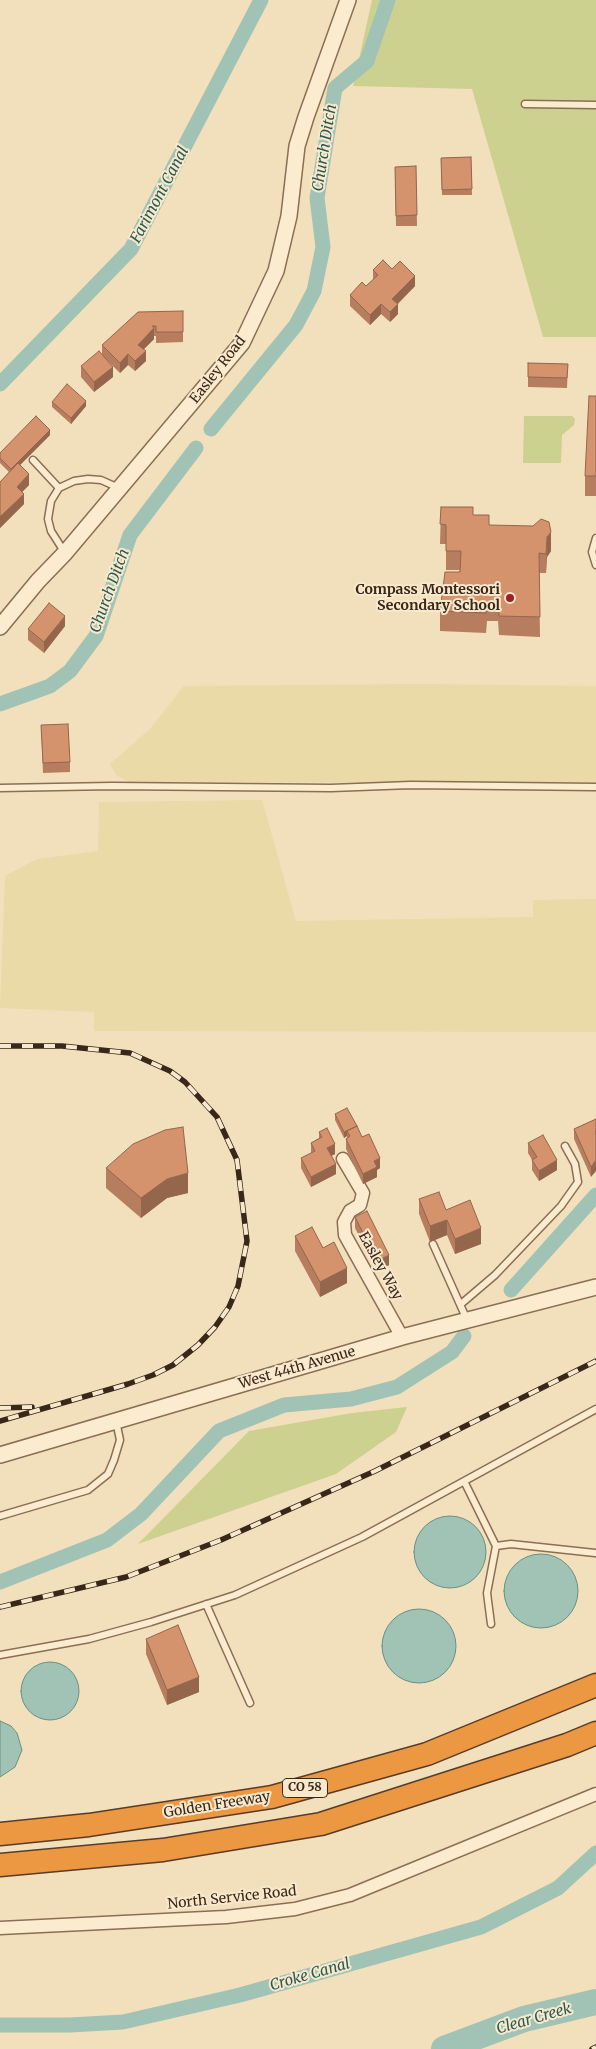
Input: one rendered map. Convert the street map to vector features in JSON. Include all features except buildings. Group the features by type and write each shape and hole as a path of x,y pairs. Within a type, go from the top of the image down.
{"highway":[{"name":"Golden Freeway","path":"0,1834 89,1825 272,1796 428,1754 596,1685"},
{"path":"0,1865 163,1850 321,1824 567,1746 596,1733"}],"street":[{"name":"Easley Road","path":"0,627 38,581 65,553 120,489 242,343 276,271 289,216 298,146 306,118 348,0"},
{"name":"Easley Way","path":"343,1159 363,1193 360,1205 350,1211 344,1222 345,1235 402,1337"},
{"name":"West 44th Avenue","path":"0,1455 402,1337 596,1287"},
{"name":"North Service Road","path":"0,1928 226,1917 295,1908 350,1895 596,1794"}],"lane":[{"path":"525,104 596,105"},
{"path":"33,460 60,488"},
{"path":"65,553 51,531 48,519 51,500 60,488 74,481 88,479 101,480 120,489"},
{"path":"596,538 592,552 596,565"},
{"path":"0,788 112,786 321,788 411,785 596,787"},
{"path":"461,1304 508,1262 561,1206 578,1182 575,1164 565,1146"},
{"path":"433,1244 469,1320"},
{"path":"0,1655 89,1639 151,1622 235,1595 362,1537 596,1409"},
{"path":"0,1516 88,1490 108,1474 120,1440 116,1421"},
{"path":"464,1481 496,1546 487,1593 491,1624"},
{"path":"496,1546 511,1544 595,1554"},
{"path":"206,1604 250,1703"}],"shaded area":[{"path":"420,684 596,686 596,783 129,782 116,775 110,764 150,729 184,686"},
{"path":"262,800 296,921 533,917 533,900 596,899 596,1032 94,1031 94,1012 0,1008 5,876 37,859 98,851 99,802"},
{"path":"457,1516 476,1526 484,1538 486,1552 484,1566 476,1578 464,1586 443,1588 424,1578 416,1566 414,1545 424,1526 436,1518"},
{"path":"541,1554 562,1560 572,1570 578,1591 572,1612 562,1622 541,1628 520,1622 510,1612 504,1591 510,1570 520,1560"},
{"path":"419,1609 433,1612 445,1620 453,1632 456,1646 453,1660 445,1672 433,1680 419,1683 405,1680 393,1672 385,1660 382,1646 385,1632 393,1620 405,1612"},
{"path":"50,1662 61,1664 74,1675 79,1691 77,1702 66,1715 50,1720 39,1718 26,1707 21,1691 23,1680 34,1667"},
{"path":"0,1721 11,1726 17,1733 22,1750 15,1767 0,1777"}],"green space":[{"path":"372,0 596,0 596,337 543,337 472,89 353,86"},
{"path":"524,416 572,416 575,419 574,425 562,435 561,463 523,463"},
{"path":"407,1407 396,1432 336,1474 138,1544 249,1431 352,1413"}],"waterway":[{"name":"Farimont Canal","path":"0,384 131,249 261,0"},
{"name":"Church Ditch","path":"211,429 296,325 314,291 323,247 317,198 335,88 367,61 388,0"},
{"name":"Church Ditch","path":"0,704 50,686 70,671 96,636 130,535 196,448"},
{"path":"511,1290 596,1195"},
{"path":"0,1582 107,1540 141,1514 219,1431 284,1405 351,1399 397,1387 452,1352 464,1336"},
{"name":"Croke Canal","path":"0,2025 70,2025 123,2022 240,1995 481,1927 558,1888 596,1853"},
{"name":"Clear Creek","path":"444,2049 524,2019 596,2002"}],"railway":[{"path":"0,1046 62,1046 130,1053 170,1071 185,1082 217,1117 237,1160 247,1241 238,1286 229,1307 215,1327 198,1345 173,1365 128,1384 0,1421"},
{"path":"0,1607 126,1577 221,1540 375,1471 596,1361"},
{"path":"0,1408 32,1407"},
{"path":"592,2049 596,2047"}],"place":[{"name":"Compass Montessori Secondary School","path":"510,598"}]}
